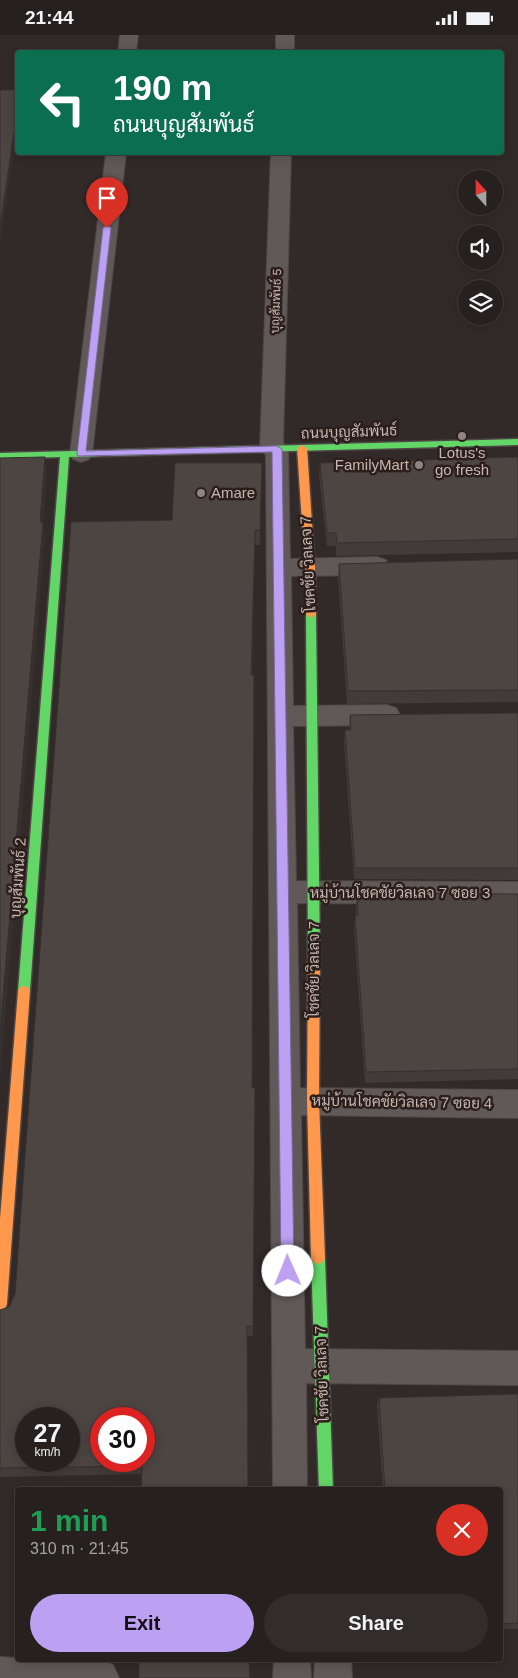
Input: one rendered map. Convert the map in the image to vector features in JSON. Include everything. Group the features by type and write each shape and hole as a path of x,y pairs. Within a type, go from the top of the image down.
{"street":[{"path":"127,50 129,35"},
{"path":"285,35 285,50"},
{"path":"73,454 116,155"},
{"name":"บุญสัมพันธ์ 5","path":"281,155 283,448"},
{"name":"ถนนบุญสัมพันธ์","path":"0,456 518,442"},
{"name":"โชคชัย วิลเลจ 7","path":"283,448 278,568 282,892 321,1367 326,1487"},
{"name":"โชคชัย วิลเลจ 7","path":"283,448 310,568 313,716 314,893 299,1101 289,1366 290,1487"},
{"name":"บุญสัมพันธ์ 2","path":"0,1304 73,454"},
{"path":"278,568 399,565"},
{"path":"281,716 410,715"},
{"name":"หมู่บ้านโชคชัยวิลเลจ 7 ซอย 3","path":"282,892 518,893"},
{"name":"หมู่บ้านโชคชัยวิลเลจ 7 ซอย 4","path":"299,1101 518,1104"},
{"path":"289,1366 518,1368"},
{"path":"292,1662 292,1678"},
{"path":"333,1662 333,1678"},
{"path":"0,1677 100,1678"}],"building":[{"path":"0,90 15,90 15,126 0,227"},
{"path":"45,457 40,522 43,522 0,1033 0,458"},
{"path":"518,457 518,539 337,543 336,533 327,533 320,463"},
{"path":"175,463 262,463 260,530 255,530 251,675 254,675 252,1088 255,1088 253,1326 247,1326 248,1487 141,1487 142,1472 155,1472 155,1407 90,1407 90,1467 80,1467 80,1407 15,1407 15,1468 0,1468 0,1310 9,1307 15,1294 71,522 172,520"},
{"path":"518,559 518,690 348,691 339,564"},
{"path":"518,713 518,868 355,868 345,730 351,730 350,715"},
{"path":"357,893 518,894 518,1069 366,1072 355,916 358,916"},
{"path":"518,1394 518,1623 503,1624 503,1487 385,1487 379,1398"},
{"path":"139,1662 249,1662 250,1678 139,1678"}],"traffic: fast":[{"path":"0,456 518,442"},
{"path":"24,991 65,454"},
{"path":"311,614 314,957"},
{"path":"318,1258 326,1487"}],"traffic: slow":[{"path":"302,448 311,614"},
{"path":"314,957 313,1101 318,1258"},
{"path":"0,1304 24,991"}],"place":[{"name":"Lotus's go fresh","path":"462,436"},
{"name":"FamilyMart","path":"419,465"},
{"name":"Amare","path":"201,493"}],"route":[{"path":"107,228 81,454 277,449 288,1271"}]}
